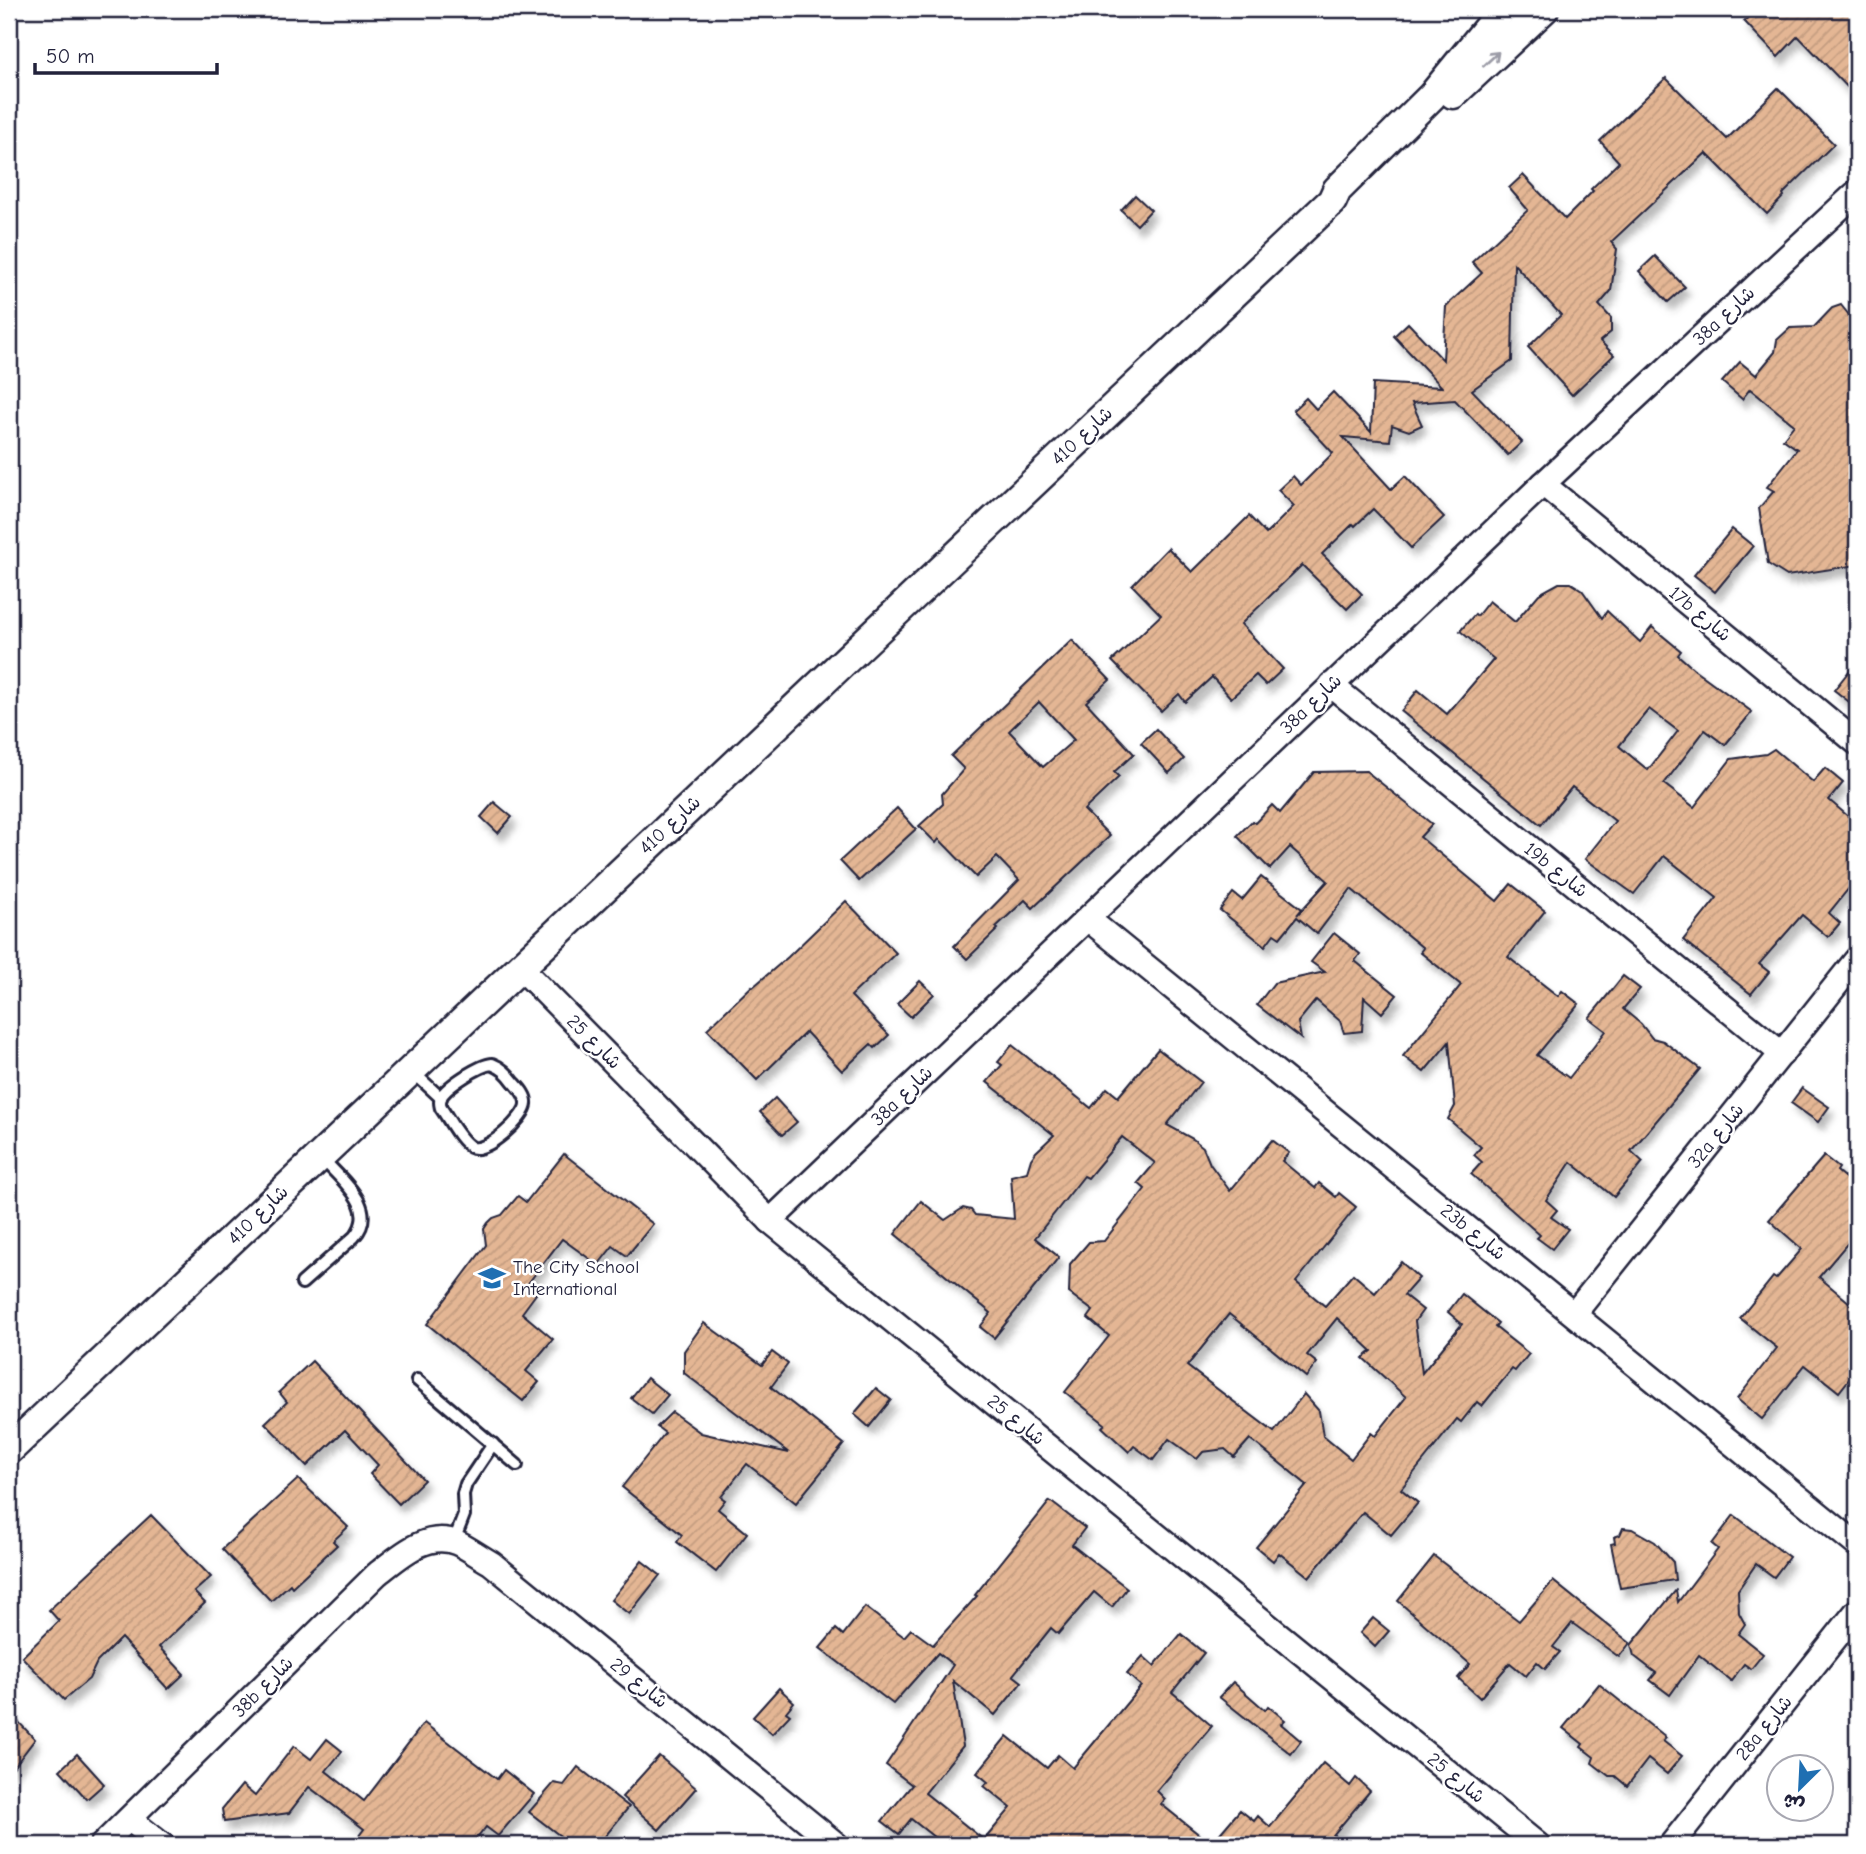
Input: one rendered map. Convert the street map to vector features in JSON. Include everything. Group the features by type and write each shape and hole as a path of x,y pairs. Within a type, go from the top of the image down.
{"street":[{"name":"شارع 410","path":"9,1450 1332,201 1337,190 1432,96 1503,9"},
{"name":"شارع 410","path":"1332,201 1340,199 1544,9"},
{"name":"38a شارع","path":"770,1221 1543,484 1853,204"},
{"name":"17b شارع","path":"1543,484 1857,743"},
{"name":"19b شارع","path":"1331,685 1782,1054"},
{"name":"23b شارع","path":"1088,919 1857,1545"},
{"name":"32a شارع","path":"1574,1314 1857,959"},
{"name":"شارع 25","path":"520,967 770,1221 1538,1845"},
{"name":"38b شارع","path":"102,1845 377,1574 412,1548 443,1541"},
{"name":"شارع 29","path":"443,1541 500,1571 837,1845"},
{"name":"28a شارع","path":"1671,1845 1857,1611"},
{"path":"129,1819 162,1845"}],"lane":[{"path":"411,1070 441,1098 441,1108 471,1147 485,1147 518,1119 527,1106 522,1091 500,1067 492,1064 477,1069 441,1098"},
{"path":"303,1283 354,1237 361,1229 364,1219 363,1208 358,1199 320,1156"},
{"path":"417,1380 517,1465"},
{"path":"443,1541 464,1515 463,1494 466,1484 493,1444"}],"building":[{"path":"1757,9 1857,9 1857,97 1798,36 1778,57 1744,21"},
{"path":"1666,78 1727,139 1778,88 1834,144 1783,194 1767,214 1706,153 1611,242 1617,249 1611,291 1599,305 1611,318 1611,332 1600,341 1614,355 1572,395 1528,347 1561,315 1514,264 1512,361 1472,390 1522,442 1508,455 1455,400 1412,403 1422,425 1409,431 1392,425 1390,441 1343,437 1391,489 1405,476 1444,517 1411,548 1373,509 1322,554 1362,594 1347,609 1302,565 1241,624 1283,669 1266,685 1256,675 1231,698 1212,677 1185,702 1179,694 1161,711 1112,661 1161,615 1132,585 1168,548 1192,572 1249,516 1266,534 1294,506 1278,490 1293,476 1301,485 1333,453 1293,410 1306,398 1316,409 1333,392 1371,432 1373,383 1442,387 1394,336 1408,323 1443,360 1446,306 1482,273 1472,262 1528,210 1509,188 1523,175 1565,219 1619,162 1600,141"},
{"path":"1135,195 1151,210 1137,225 1121,210"},
{"path":"1655,256 1685,287 1668,302 1639,271"},
{"path":"1841,305 1857,325 1857,565 1787,576 1768,564 1759,508 1774,491 1767,487 1797,449 1783,439 1794,425 1750,389 1742,399 1722,382 1740,362 1756,375 1775,352 1777,340 1790,328 1814,327 1832,308"},
{"path":"1732,529 1753,546 1715,592 1694,575"},
{"path":"1559,583 1571,583 1582,590 1602,618 1607,611 1640,642 1652,627 1681,651 1678,655 1695,670 1752,712 1725,745 1705,730 1664,784 1694,807 1731,759 1766,754 1774,749 1813,782 1825,768 1843,783 1829,800 1857,824 1857,878 1829,913 1840,923 1828,937 1802,915 1759,964 1769,972 1751,994 1683,940 1717,898 1664,856 1634,894 1585,859 1615,821 1572,787 1541,825 1401,711 1418,690 1447,714 1494,659 1460,631 1489,601 1515,622 1539,594","holes":["1649,709 1678,731 1648,770 1619,746"]},
{"path":"1072,640 1110,680 1086,702 1134,754 1114,772 1119,777 1084,810 1110,836 1033,908 1025,900 967,959 954,946 1019,880 997,857 976,877 939,839 936,843 919,826 943,804 942,794 964,769 951,756","holes":["1039,702 1074,740 1043,767 1009,731"]},
{"path":"1857,661 1857,708 1834,690"},
{"path":"1156,729 1184,759 1169,773 1141,743"},
{"path":"1366,771 1432,824 1420,837 1497,901 1511,884 1545,911 1508,957 1558,996 1562,991 1579,1004 1537,1055 1569,1078 1606,1031 1589,1018 1623,976 1640,989 1623,1009 1641,1024 1652,1038 1663,1041 1700,1069 1631,1151 1643,1162 1614,1197 1571,1162 1546,1200 1557,1210 1551,1217 1568,1229 1552,1249 1537,1238 1540,1235 1471,1174 1482,1162 1474,1155 1481,1147 1448,1119 1455,1106 1449,1042 1424,1072 1403,1056 1461,985 1420,952 1423,948 1351,889 1317,934 1297,917 1280,938 1274,934 1265,946 1220,910 1233,893 1242,900 1261,877 1302,909 1297,915 1328,881 1290,847 1270,869 1237,836 1252,821 1255,823 1272,805 1280,813 1314,772"},
{"path":"494,802 512,817 498,833 481,817"},
{"path":"897,808 916,829 859,881 840,861"},
{"path":"846,901 896,953 851,996 889,1035 875,1048 871,1044 842,1071 806,1032 757,1080 707,1029"},
{"path":"1334,933 1360,954 1355,961 1397,995 1382,1013 1364,997 1362,1031 1344,1033 1340,1021 1316,1000 1298,1022 1301,1039 1257,1005 1274,983 1325,972 1311,962"},
{"path":"920,981 934,994 911,1017 897,1004"},
{"path":"1012,1045 1091,1108 1107,1088 1118,1097 1158,1049 1201,1082 1167,1125 1203,1147 1210,1164 1230,1191 1272,1140 1289,1153 1282,1161 1315,1188 1319,1183 1336,1197 1339,1193 1356,1207 1296,1282 1325,1306 1353,1274 1375,1293 1401,1262 1419,1278 1404,1295 1423,1310 1415,1321 1422,1373 1462,1324 1448,1312 1462,1294 1498,1323 1495,1327 1529,1354 1515,1371 1512,1369 1482,1406 1477,1402 1461,1422 1457,1419 1401,1489 1418,1503 1391,1535 1363,1512 1309,1577 1279,1553 1273,1561 1256,1547 1307,1485 1250,1439 1234,1457 1225,1449 1203,1452 1197,1459 1169,1439 1153,1460 1134,1446 1129,1452 1102,1427 1105,1424 1065,1392 1109,1336 1088,1318 1093,1311 1069,1293 1070,1264 1089,1242 1104,1241 1145,1189 1138,1183 1155,1163 1122,1137 1088,1178 1084,1176 1035,1238 1059,1257 994,1338 980,1327 991,1313 895,1234 921,1201 945,1220 963,1208 971,1210 975,1215 1014,1219 1011,1176 1027,1172 1036,1152 1054,1135 987,1082 1002,1065 998,1062","holes":["1229,1314 1306,1377 1317,1363 1307,1355 1337,1318 1372,1351 1363,1358 1406,1397 1375,1436 1371,1433 1351,1459 1323,1436 1319,1411 1304,1394 1274,1432 1187,1366"]},
{"path":"1802,1088 1829,1107 1818,1122 1791,1103"},
{"path":"775,1098 797,1122 782,1135 760,1112"},
{"name":"The City School International","path":"564,1154 653,1224 627,1256 613,1246 598,1265 562,1239 526,1286 536,1294 522,1313 553,1339 526,1371 539,1382 523,1401 427,1324 486,1245 484,1229 488,1223 502,1215 518,1196 526,1202"},
{"path":"1824,1156 1857,1188 1857,1232 1819,1277 1857,1309 1857,1369 1839,1392 1805,1365 1762,1419 1737,1399 1777,1348 1740,1318 1773,1277 1776,1279 1802,1249 1769,1220"},
{"path":"704,1323 762,1365 772,1352 788,1364 771,1387 844,1444 796,1503 747,1464 721,1497 725,1500 718,1509 747,1533 716,1572 677,1542 682,1535 622,1487 665,1433 657,1427 672,1412 701,1433 789,1453 684,1373 684,1351"},
{"path":"312,1361 424,1480 399,1504 370,1474 378,1465 345,1430 307,1466 265,1423 287,1402 279,1392"},
{"path":"647,1378 668,1395 652,1414 631,1398"},
{"path":"876,1388 891,1400 869,1427 854,1414"},
{"path":"298,1479 348,1527 333,1541 337,1545 292,1587 290,1584 271,1601 222,1549"},
{"path":"1050,1501 1085,1528 1072,1545 1127,1588 1112,1607 1094,1592 1058,1634 1051,1628 1013,1675 1022,1682 995,1715 953,1681 963,1746 925,1793 984,1840 1011,1808 984,1786 988,1782 977,1773 1007,1736 1047,1768 1058,1755 1073,1768 1141,1686 1127,1674 1143,1656 1154,1666 1181,1634 1204,1653 1172,1692 1212,1726 1157,1791 1165,1799 1161,1804 1211,1844 1240,1810 1254,1821 1258,1816 1270,1827 1323,1763 1350,1786 1356,1778 1370,1791 1333,1835 1346,1845 1026,1845 1016,1837 1008,1845 944,1845 911,1819 899,1834 882,1821 912,1785 886,1765 953,1665 938,1653 893,1704 820,1648 836,1629 843,1635 865,1607 904,1637 911,1629 933,1645 977,1596 975,1595"},
{"path":"151,1515 211,1577 194,1592 205,1603 159,1647 184,1674 168,1689 121,1638 97,1662 89,1679 64,1700 22,1657 59,1621 49,1610"},
{"path":"1734,1515 1789,1557 1774,1577 1756,1564 1738,1590 1739,1613 1745,1624 1738,1634 1763,1654 1751,1669 1744,1664 1731,1681 1699,1655 1670,1695 1650,1680 1656,1673 1634,1656 1631,1645 1676,1590 1678,1602 1718,1549 1712,1544"},
{"path":"1623,1528 1632,1529 1655,1542 1673,1562 1675,1580 1620,1588 1611,1544 1615,1543 1614,1537 1620,1535"},
{"path":"1434,1556 1519,1621 1553,1581 1630,1643 1619,1657 1572,1623 1553,1647 1560,1652 1545,1669 1537,1662 1526,1676 1510,1663 1480,1698 1458,1678 1470,1664 1398,1601"},
{"path":"642,1561 660,1575 629,1614 611,1600"},
{"path":"1373,1618 1389,1631 1375,1647 1360,1633"},
{"path":"1233,1682 1265,1710 1268,1706 1285,1720 1281,1724 1301,1741 1291,1754 1219,1697"},
{"path":"1599,1684 1666,1738 1663,1741 1682,1756 1667,1774 1648,1759 1627,1786 1592,1763 1594,1757 1563,1728"},
{"path":"779,1688 794,1702 786,1712 790,1715 772,1734 753,1717"},
{"path":"9,1712 35,1739 9,1773"},
{"path":"424,1723 497,1779 504,1770 534,1794 498,1836 486,1827 472,1845 352,1845 364,1829 309,1787 289,1813 224,1822 222,1809 242,1785 255,1796 294,1746 311,1759 327,1739 342,1751 326,1771 364,1801"},
{"path":"77,1754 104,1784 87,1799 60,1770"},
{"path":"659,1756 696,1788 659,1830 622,1797"},
{"path":"578,1767 629,1807 598,1845 572,1845 529,1812 554,1783 564,1785"}],"place":[{"name":"The City School International","path":"492,1278"}]}
